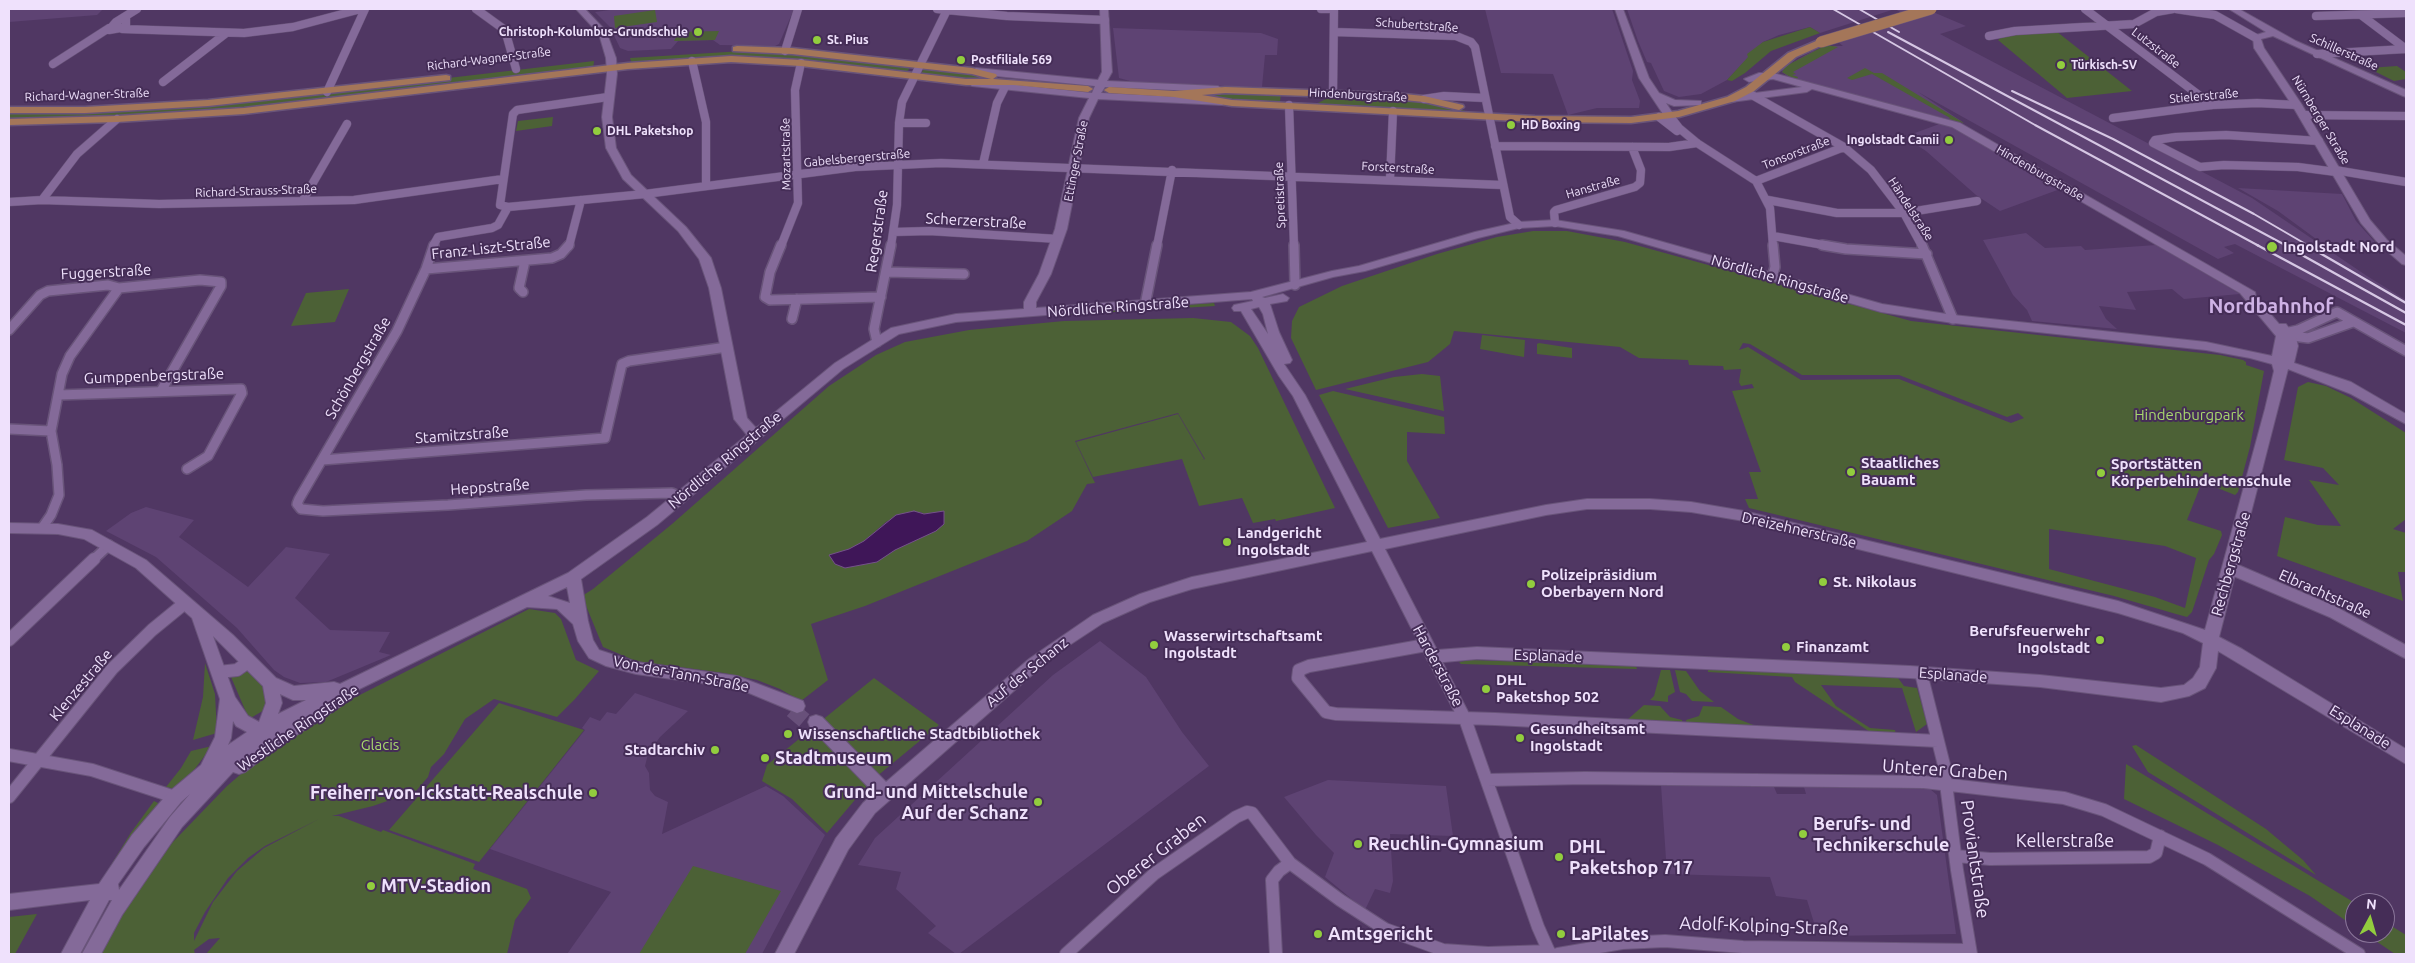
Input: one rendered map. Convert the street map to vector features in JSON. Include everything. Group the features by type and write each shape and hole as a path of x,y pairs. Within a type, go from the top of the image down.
{"main road":[{"path":"1818,40 1914,9"},
{"path":"1764,72 1790,48 1931,9"},
{"name":"Hindenburgstraße","path":"1664,115 1730,92 1749,79 1775,67 1796,52 1818,40"},
{"name":"Richard-Wagner-Straße","path":"9,122 117,119 286,108 710,50 784,51 972,71 1029,83 1092,93"},
{"name":"Richard-Wagner-Straße","path":"9,110 156,107 327,92 516,70 612,63 731,59 801,63 966,82 1029,83"},
{"name":"Hindenburgstraße","path":"1105,87 1174,94 1232,103 1289,104 1541,119 1625,120 1702,108 1731,99 1750,89 1764,72"},
{"name":"Hindenburgstraße","path":"1174,94 1225,90 1424,99 1490,116"},
{"path":"1288,92 1289,104"},
{"path":"1306,105 1333,94"}],"street":[{"path":"111,28 125,24 137,9"},
{"path":"53,64 111,28 125,24 137,28 225,34 293,27 360,9"},
{"path":"327,92 365,9"},
{"path":"476,9 505,30 516,70"},
{"path":"580,9 603,33 612,63 607,117 611,148 627,176 682,229 705,258 715,288 741,419 755,435"},
{"path":"784,51 798,9"},
{"path":"937,9 1007,16 1105,20"},
{"name":"Ettinger Straße","path":"1045,274 1064,218 1084,118 1092,93 1105,87 1107,65 1104,9"},
{"path":"1321,9 1334,9 1333,94"},
{"path":"1619,9 1644,78 1664,115 1697,143"},
{"name":"Lutzstraße","path":"2085,9 2212,105"},
{"path":"1989,36 2015,31 2134,24 2156,12 2175,9 2214,16 2256,38 2272,32"},
{"path":"2233,9 2272,32"},
{"path":"2356,9 2406,49"},
{"name":"Regerstraße","path":"877,342 874,329 887,272 897,205 899,123 902,102 919,66 932,45 947,10"},
{"path":"2316,16 2406,13"},
{"name":"Schubertstraße","path":"1334,32 1460,37 1475,47 1502,185 1510,217 1519,225"},
{"name":"Schillerstraße","path":"2272,32 2406,94"},
{"path":"164,82 225,34"},
{"name":"Nürnberger Straße","path":"2256,38 2259,48 2297,105 2365,221 2382,242 2406,262"},
{"path":"2317,54 2406,49"},
{"path":"692,61 706,122 706,186"},
{"name":"Mozartstraße","path":"797,299 767,299 765,297 770,272 798,203 799,175 795,90 801,63"},
{"path":"1775,67 1781,75 1797,82"},
{"name":"Richard-Wagner-Straße","path":"972,71 1105,87"},
{"name":"Hindenburgstraße","path":"1764,72 1821,89 1947,121 1964,128 2244,291 2286,334"},
{"name":"Hindenburgstraße","path":"1764,72 1776,81 1821,89"},
{"path":"1644,78 1645,94 1664,115 1697,143 1756,181 1769,204 1773,236 1774,267 1772,277"},
{"name":"Richard-Wagner-Straße","path":"966,82 1005,87 1092,93"},
{"path":"983,164 997,102 1005,87"},
{"name":"Hindenburgstraße","path":"1105,87 1225,90"},
{"name":"Hindenburgstraße","path":"1731,99 1752,95 1768,99 1799,89 1821,89"},
{"name":"Hindenburgstraße","path":"1092,93 1232,103"},
{"path":"1653,93 1674,103 1698,103"},
{"path":"1424,99 1444,96 1485,98"},
{"path":"508,207 500,205 513,114 517,110 608,97"},
{"name":"Händelstraße","path":"1768,99 1844,147 1871,170 1904,213 1927,254 1953,319"},
{"name":"Spretistraße","path":"1289,104 1293,286"},
{"name":"Stielerstraße","path":"2113,118 2212,105 2297,105"},
{"path":"1390,179 1392,111"},
{"path":"2303,115 2339,117 2406,116"},
{"path":"42,200 77,154 117,119"},
{"path":"899,123 926,123"},
{"path":"303,200 347,124"},
{"path":"2319,141 2226,135 2176,137 2155,140 2153,142 2200,167 2224,165 2298,167 2406,182"},
{"path":"1495,146 1669,147 1697,143"},
{"name":"Hanstraße","path":"1555,223 1554,212 1556,210 1629,189 1640,183 1642,179 1641,170 1632,147"},
{"name":"Tonsorstraße","path":"1756,181 1844,147"},
{"name":"Gabelsbergerstraße","path":"508,207 645,194 898,164 983,164 1292,175"},
{"path":"1145,305 1172,170"},
{"name":"Forsterstraße","path":"1292,175 1502,185"},
{"name":"Richard-Strauss-Straße","path":"9,202 42,200 158,204 374,198 503,179"},
{"name":"Franz-Liszt-Straße","path":"426,270 552,258 561,254 568,248 581,200"},
{"path":"1769,204 1837,213 1904,213 1977,201"},
{"name":"Schönbergstraße","path":"300,509 297,504 298,498 398,331 426,270 438,237 492,228 498,225 508,207"},
{"name":"Nördliche Ringstraße","path":"1038,314 1248,302 1293,286 1339,280 1361,269 1475,235 1519,225 1555,223 1585,226 1620,233 1881,308 1953,319 2206,346 2282,362 2324,376 2406,420"},
{"name":"Scherzerstraße","path":"893,232 929,231 1058,239"},
{"path":"1773,236 1846,249 1927,254"},
{"path":"523,292 519,288 525,261"},
{"path":"887,272 964,274"},
{"path":"1038,314 1045,274"},
{"name":"Fuggerstraße","path":"9,330 40,295 48,291 108,285 119,288 200,280 221,282 221,286 161,391"},
{"path":"1267,309 1293,286"},
{"path":"42,528 51,515 59,494 58,465 51,431 53,412 62,374 70,356 119,288"},
{"path":"792,319 797,299 881,296"},
{"name":"Nördliche Ringstraße","path":"573,577 622,544 839,366 877,342 960,326 1038,314 1145,305 1248,302 1267,309"},
{"name":"Harderstraße","path":"1248,302 1263,336 1284,376 1296,391 1465,719 1552,953"},
{"name":"Harderstraße","path":"1267,309 1273,332 1293,375 1296,391"},
{"path":"2286,334 2337,312 2406,351"},
{"path":"2286,334 2308,338 2353,322"},
{"path":"2282,362 2292,346 2286,334"},
{"name":"Stamitzstraße","path":"322,460 605,438 608,432 622,364 727,347"},
{"name":"Rechbergstraße","path":"2213,641 2214,627 2261,454 2282,362"},
{"name":"Gumppenbergstraße","path":"58,395 241,389 242,393 208,456 187,469"},
{"path":"9,429 51,431"},
{"name":"Heppstraße","path":"300,509 323,511 448,506 645,493 672,494 681,497"},
{"name":"Dreizehnerstraße","path":"1377,545 1546,510 1588,504 1632,503 1691,507 1753,518 2118,607 2188,629 2213,641"},
{"path":"9,528 42,528 79,532 109,545 141,564 198,615 217,629 270,683 286,691 304,693 354,684"},
{"path":"9,640 109,545"},
{"name":"Auf der Schanz","path":"784,954 842,844 869,808 1035,663 1098,619 1145,598 1192,583 1377,545"},
{"name":"Elbrachtstraße","path":"2230,568 2333,612 2406,652"},
{"name":"Westliche Ringstraße","path":"91,954 126,892 181,803 203,772 265,729 573,577"},
{"name":"Von-der-Tann-Straße","path":"573,577 580,622 586,641 594,654 612,662 636,668 737,682 773,695 794,708"},
{"name":"Von-der-Tann-Straße","path":"523,602 562,604 580,622"},
{"name":"Klenzestraße","path":"9,797 112,669 152,630 185,603"},
{"path":"198,615 228,699 242,721 248,726 265,729 303,722"},
{"name":"Esplanade","path":"1430,651 1921,673 2049,682 2143,694 2176,694 2189,690 2201,680 2209,663 2213,641 2266,669 2406,757"},
{"path":"1430,651 1309,666 1299,670 1298,678 1326,712 1336,714 1938,740"},
{"path":"219,672 237,670 244,665 247,658"},
{"name":"Westliche Ringstraße","path":"181,803 303,722 389,669"},
{"name":"Proviantstraße","path":"1921,673 1944,767 1956,856 1965,951"},
{"path":"265,729 274,703 270,683"},
{"path":"203,772 214,757 223,738 228,699"},
{"path":"814,724 886,793"},
{"name":"Westliche Ringstraße","path":"70,954 104,891 138,841 265,729"},
{"path":"9,756 92,770 181,803"},
{"name":"Unterer Graben","path":"1487,780 1585,778 1924,782 2083,802 2207,859 2359,954"},
{"name":"Oberer Graben","path":"1066,954 1154,874 1236,817 1247,812 1252,813"},
{"name":"Adolf-Kolping-Straße","path":"1252,813 1290,862 1371,922 1425,945 1462,952 1552,953 1622,944 1665,941 1743,947 1965,951"},
{"name":"Kellerstraße","path":"1956,856 1990,859 2149,857 2156,853 2160,836"},
{"path":"1276,954 1272,880 1290,862"},
{"path":"9,902 104,891 126,892"}],"shaded area":[{"path":"9,9 103,9 97,15 9,22"},
{"name":"Christoph-Kolumbus-Grundschule","path":"617,9 794,9 779,44 775,46 720,45 713,40 678,41 671,49 628,51 620,48 610,27 595,12"},
{"path":"1485,9 1612,9 1633,71 1632,80 1640,101 1639,108 1597,108 1568,115 1553,74 1501,73"},
{"path":"1627,9 1895,9 1820,33 1810,27 1779,35 1763,42 1727,80 1701,94 1679,97 1664,91 1651,63 1647,62"},
{"path":"1895,9 1926,9 1966,26 1940,34 2252,198 2367,276 2406,300 2406,333 2235,244 2224,247 2234,253 2218,259 1918,92 1964,123 1790,78 1782,72 1783,68 1813,51 1843,46 1837,41 1911,18"},
{"path":"1113,28 1261,33 1278,39 1277,55 1265,55 1262,87 1137,83 1119,78"},
{"path":"1942,123 1951,126 2063,188 2000,211 1976,195 1926,151 1904,137"},
{"path":"2238,188 2342,194 2356,221 2382,250 2327,247 2278,211"},
{"path":"2026,233 2045,248 2081,246 2085,250 2156,245 2240,294 2184,299 2172,289 2127,292 2136,310 2099,306 2106,319 2117,329 2032,321 2027,310 2013,295 1983,240"},
{"path":"146,507 194,520 179,537 248,587 286,547 330,554 295,598 330,630 390,632 379,652 391,655 326,682 300,683 284,677 274,670 237,628 156,557 106,531 131,513"},
{"path":"914,511 924,514 944,511 944,524 936,531 895,550 877,562 845,568 835,564 829,555 849,549 864,541 896,515"},
{"name":"Grund- und Mittelschule Auf der Schanz","path":"1100,641 1146,677 1182,732 1209,766 959,954 956,954 928,933 936,926 896,889 901,872 858,865 875,838 1053,675"},
{"path":"635,693 688,711 660,737 648,754 645,766 649,773 650,790 655,796 668,802 662,834 766,786 783,796 825,835 762,954 567,954 611,892 490,849 585,730 582,728 590,717 600,721 607,712 616,714"},
{"name":"Reuchlin-Gymnasium","path":"1328,780 1446,786 1453,836 1390,834 1393,881 1390,893 1375,889 1365,910 1325,877 1334,853 1284,797"},
{"name":"Berufs- und Technikerschule","path":"1661,785 1774,787 1777,794 1806,794 1804,787 1930,789 1937,795 1956,934 1828,936 1815,926 1807,900 1776,896 1770,877 1667,874"}],"green space":[{"path":"655,10 657,22 615,28 614,16"},
{"path":"1810,27 1820,33 1771,51 1745,73 1732,81 1727,80 1748,57 1747,54 1763,42"},
{"path":"719,31 715,40 674,41 679,32"},
{"name":"Türkisch-SV","path":"2056,31 2132,91 2067,98 1998,40 2004,35"},
{"path":"1826,45 1838,47 1793,72 1796,74 1792,75 1798,77 1797,79 1818,85 1792,78 1782,72 1786,66"},
{"path":"743,51 790,53 911,66 905,75 738,58 632,64 630,58"},
{"path":"594,61 593,69 231,111 52,120 9,120 9,111 208,106"},
{"path":"2397,66 2406,72 2406,79 2394,81 2368,68"},
{"path":"925,67 972,73 999,79 974,80 920,75"},
{"path":"1865,68 1874,73 1882,73 1964,123 1948,120 1950,118 1872,74 1852,80 1847,78"},
{"path":"1229,92 1281,93 1280,102 1228,100 1196,94"},
{"path":"1334,95 1392,97 1432,103 1470,112 1316,104"},
{"path":"553,117 552,126 516,131 518,121"},
{"name":"Hindenburgpark","path":"1533,231 1567,231 1625,242 1911,321 2220,355 2243,360 2246,362 2246,365 2264,371 2250,447 2238,492 2235,495 2215,487 2200,487 2187,520 2221,531 2222,535 2214,554 2209,560 2192,612 2187,617 2114,596 1749,508 1745,499 1758,499 1749,472 1761,472 1732,391 1754,388 1752,384 1741,386 1739,382 1741,369 1724,370 1723,366 1689,365 1688,360 1639,358 1620,347 1454,331 1450,344 1428,362 1316,390 1291,338 1292,321 1299,307 1342,286 1437,254 1497,237","holes":["1743,343 1750,344 1802,375 1899,375 2007,417 2018,413 2024,418 2011,423 1899,379 1801,380 1748,347 1739,350","2049,529 2165,546 2196,558 2185,608 2155,597 2049,569"]},
{"path":"349,289 335,322 291,326 306,293"},
{"path":"1214,303 1215,306 1064,315 1064,313"},
{"path":"1193,318 1231,322 1250,336 1258,348 1335,508 1276,521 1275,519 1253,523 1242,498 1199,506 1182,459 1093,477 1076,442 1178,414 1204,459 1202,460 1205,459 1178,413 1075,441 1095,483 1087,484 1072,511 1027,541 865,606 811,624 828,680 801,701 780,689 757,680 724,673 636,661 603,647 582,596 672,524 829,386 876,355 905,342 969,330 1064,321","holes":["921,512 924,514 936,512 936,531 895,550 877,562 845,568 830,555 849,549 864,541 887,521"]},
{"path":"1482,335 1525,340 1524,357 1480,349"},
{"path":"1537,344 1572,348 1572,358 1537,354"},
{"path":"1422,374 1440,376 1444,411 1345,389 1394,377"},
{"path":"2308,382 2326,386 2351,398 2406,433 2406,519 2393,529 2406,533 2406,572 2398,572 2403,601 2277,556 2285,517 2318,525 2341,526 2309,480 2339,485 2323,468 2284,460 2298,387"},
{"path":"1333,391 1444,417 1445,434 1407,432 1407,461 1440,518 1388,528 1319,395"},
{"name":"Glacis","path":"529,609 555,613 561,619 576,660 599,671 557,717 494,699 465,719 444,754 431,767 428,777 416,791 373,806 332,816 339,816 381,832 383,830 475,864 473,869 527,889 531,898 515,920 507,954 206,954 220,938 209,939 194,950 195,954 100,954 126,909 172,843 227,786 261,757 344,703","holes":["319,819 264,848 237,871 213,902 194,941 194,933 205,912 228,878 248,858 265,846"]},
{"path":"1471,660 1636,666 1637,669 1461,664 1459,662"},
{"path":"205,663 215,694 217,733 193,740 203,697"},
{"path":"250,668 261,678 268,694 266,709 249,719 231,677"},
{"path":"1708,668 1898,678 1904,686 1917,688 1927,724 1916,732 1902,688 1821,685 1836,706 1870,728 1895,730 1896,735 1870,732 1795,682 1792,677 1708,672"},
{"path":"1661,670 1670,670 1675,692 1668,696 1668,702 1650,700 1654,696"},
{"path":"1675,670 1686,671 1700,691 1714,702 1692,701 1686,694 1680,692"},
{"path":"874,678 939,725 870,782 827,833 792,799 762,781 767,765"},
{"path":"499,703 584,730 479,862 389,830"},
{"path":"1644,705 1660,706 1670,717 1682,720 1683,726 1627,720"},
{"path":"1703,706 1721,707 1738,719 1756,726 1687,726 1686,720 1699,716"},
{"path":"2136,745 2266,829 2303,860 2316,875 2148,772 2132,746"},
{"path":"212,746 191,774 175,789 166,787 191,751"},
{"path":"2126,764 2345,897 2345,920 2310,896 2218,845 2124,799"},
{"path":"154,801 160,804 108,870 130,834"},
{"path":"693,866 781,891 745,954 639,954"},
{"path":"37,914 15,954 9,954 9,917"},
{"path":"2395,928 2406,935 2406,954 2395,954 2379,943 2395,943"}],"tunnel":[{"path":"792,710 811,726"}],"railway":[{"path":"1833,9 2035,125 2259,246"},
{"path":"1859,9 1899,32"},
{"path":"1888,32 2287,246"},
{"path":"2012,91 2113,139 2254,214 2309,246"},
{"path":"2257,245 2406,325"},
{"path":"2284,245 2406,313"},
{"path":"2306,245 2406,303"}],"place":[{"name":"Christoph-Kolumbus-Grundschule","path":"698,32"},
{"name":"St. Pius","path":"817,40"},
{"name":"Postfiliale 569","path":"961,60"},
{"name":"Türkisch-SV","path":"2061,65"},
{"name":"HD Boxing","path":"1511,125"},
{"name":"DHL Paketshop","path":"597,131"},
{"name":"Ingolstadt Camii","path":"1949,140"},
{"name":"Ingolstadt Nord","path":"2272,247"},
{"name":"Staatliches Bauamt","path":"1851,472"},
{"name":"Sportstätten Körperbehindertenschule","path":"2101,473"},
{"name":"Landgericht Ingolstadt","path":"1227,542"},
{"name":"St. Nikolaus","path":"1823,582"},
{"name":"Polizeipräsidium Oberbayern Nord","path":"1531,584"},
{"name":"Berufsfeuerwehr Ingolstadt","path":"2100,640"},
{"name":"Wasserwirtschaftsamt Ingolstadt","path":"1154,645"},
{"name":"Finanzamt","path":"1786,647"},
{"name":"DHL Paketshop 502","path":"1486,689"},
{"name":"Wissenschaftliche Stadtbibliothek","path":"788,734"},
{"name":"Gesundheitsamt Ingolstadt","path":"1520,738"},
{"name":"Stadtarchiv","path":"715,750"},
{"name":"Stadtmuseum","path":"765,758"},
{"name":"Freiherr-von-Ickstatt-Realschule","path":"593,793"},
{"name":"Grund- und Mittelschule Auf der Schanz","path":"1038,802"},
{"name":"Berufs- und Technikerschule","path":"1803,834"},
{"name":"Reuchlin-Gymnasium","path":"1358,844"},
{"name":"DHL Paketshop 717","path":"1559,857"},
{"name":"MTV-Stadion","path":"371,886"},
{"name":"Amtsgericht","path":"1318,934"},
{"name":"LaPilates","path":"1561,934"}],"district":[{"name":"Nordbahnhof","path":"2271,306"}]}
